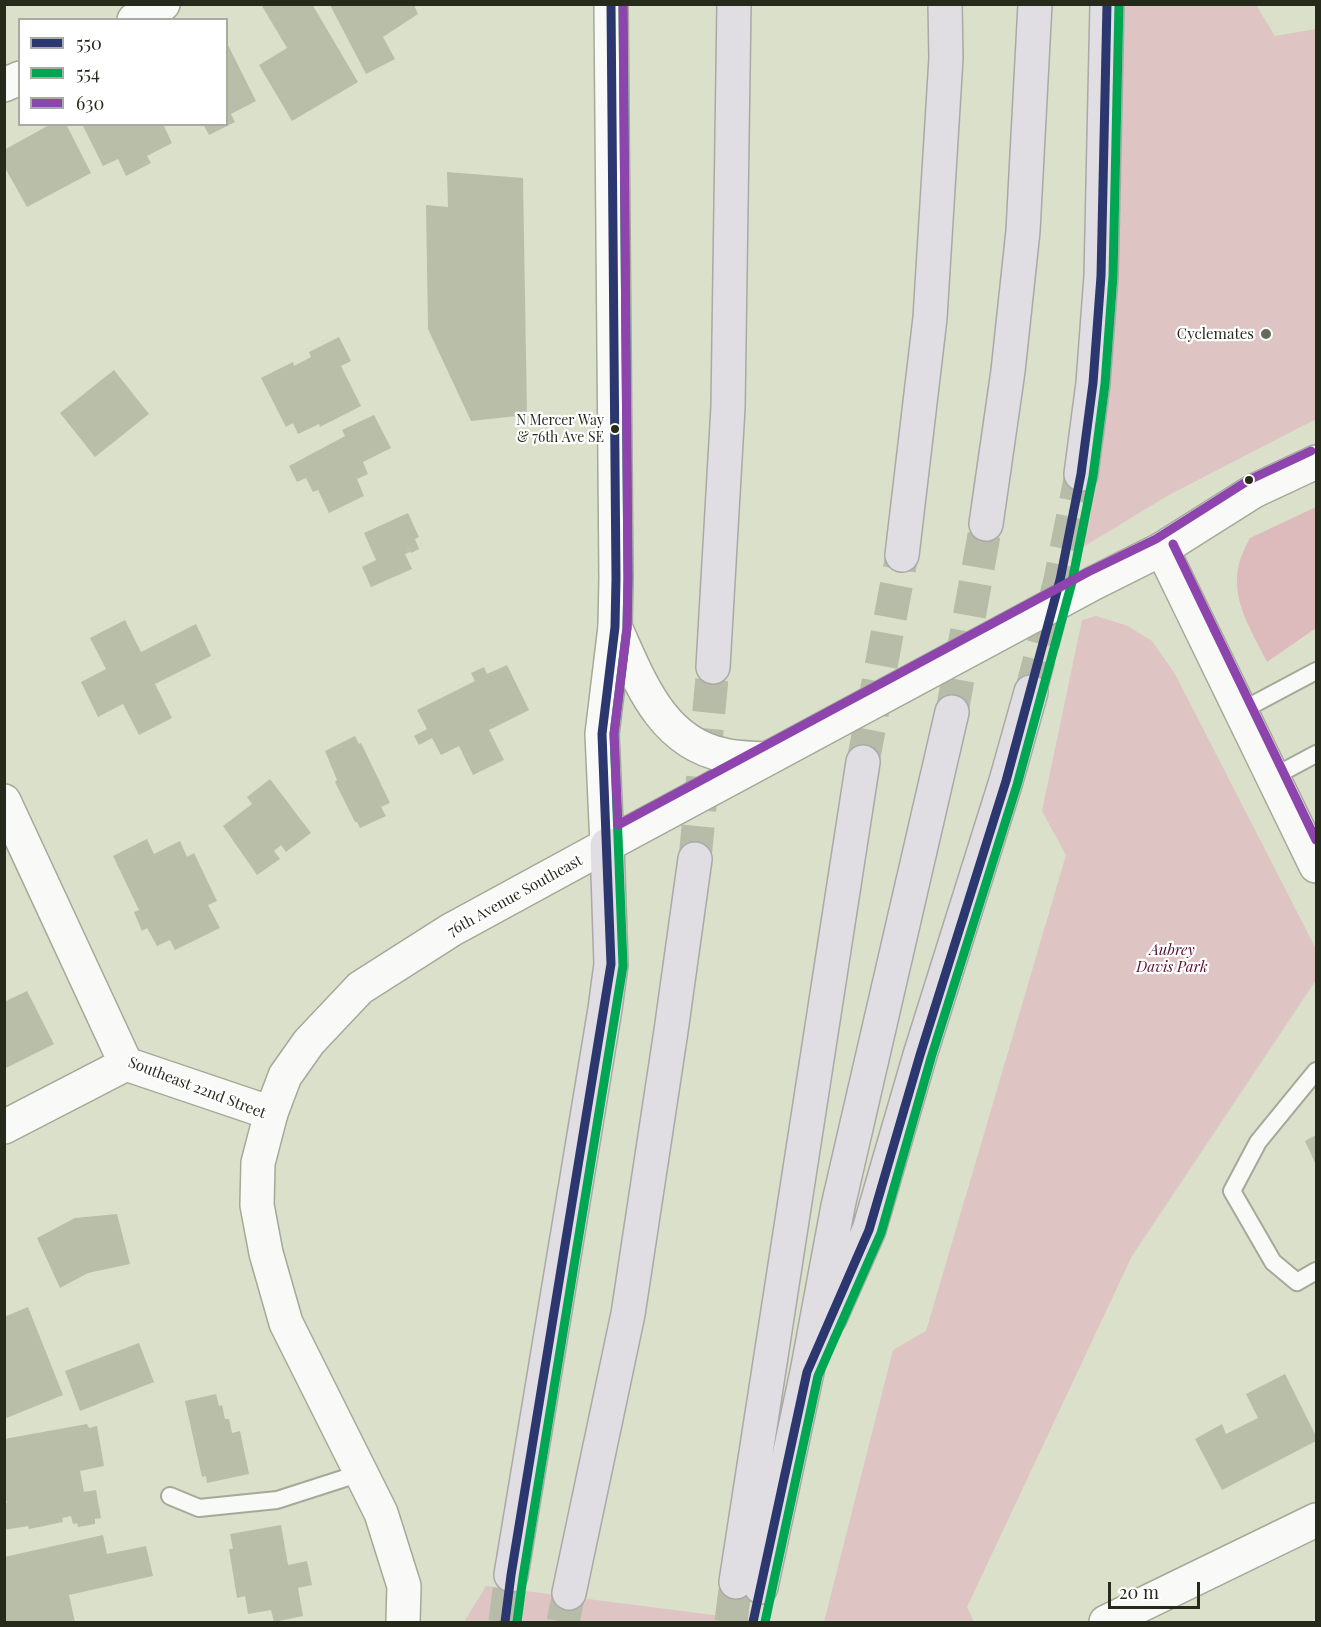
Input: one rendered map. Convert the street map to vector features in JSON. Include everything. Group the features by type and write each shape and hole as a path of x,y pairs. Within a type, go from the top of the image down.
{"highway":[{"path":"713,666 728,407 734,4"},
{"path":"734,67 752,4"},
{"path":"902,555 930,318 946,58 945,4"},
{"path":"986,524 1008,371 1023,231 1035,4"},
{"path":"1081,474 1093,383 1101,276 1107,4"},
{"path":"807,1372 869,1230 1031,692"},
{"path":"864,762 749,1585 807,1372 838,1206 952,712"},
{"path":"511,1575 611,964 607,845"},
{"path":"569,1593 628,1314 695,859"}],"street":[{"path":"138,18 164,4"},
{"path":"607,845 602,734 615,627 611,4"},
{"path":"4,85 18,79"},
{"name":"76th Avenue Southeast","path":"271,1113 285,1076 309,1042 360,988 456,927 765,759 1162,549 1254,491 1317,462"},
{"path":"1162,549 1317,866"},
{"path":"615,627 639,680 661,717 677,734 698,746 723,755 765,759"},
{"name":"Southeast 22nd Street","path":"4,801 126,1064 271,1113 258,1163 257,1205 266,1253 286,1323 381,1513 404,1586 403,1623"},
{"path":"4,1127 126,1064"},
{"path":"1106,1623 1317,1520"}],"lane":[{"path":"1241,711 1317,671"},
{"path":"1273,777 1317,754"},
{"path":"1317,1071 1258,1142 1232,1191 1273,1262 1297,1282 1317,1271"},
{"path":"170,1496 198,1508 277,1500 361,1473"}],"green space":[{"path":"1106,5 1256,5 1275,36 1316,29 1316,419 1169,495 1083,547"},
{"name":"Aubrey Davis Park","path":"1096,616 1128,626 1152,641 1175,674 1316,949 1316,980 1132,1256 967,1607 974,1622 824,1622 893,1350 926,1331 1066,855 1042,811 1082,620"},
{"path":"486,1586 768,1622 464,1622"}],"shaded area":[{"path":"1316,507 1316,628 1267,662 1249,627 1240,603 1237,577 1240,561 1250,538"}],"building":[{"path":"265,4 312,4 358,82 292,121 259,65 287,48 262,6"},
{"path":"330,5 414,5 418,14 383,37 395,59 366,74"},
{"path":"228,45 256,101 231,114 235,122 228,126"},
{"path":"47,126 67,126 91,173 27,207 4,166 4,150"},
{"path":"83,126 164,126 172,143 147,156 151,163 126,176 118,159 103,166"},
{"path":"204,126 227,126 209,135"},
{"path":"447,172 523,178 527,415 471,421 428,329 426,205 448,207"},
{"path":"339,337 351,361 341,366 361,406 320,427 319,424 298,434 293,423 286,427 261,378 293,362 294,366 311,357 309,352"},
{"path":"114,370 149,414 95,457 60,413"},
{"path":"374,415 391,448 363,462 368,474 357,479 364,496 329,513 318,490 313,492 306,478 297,482 289,466 345,436 342,430"},
{"path":"408,513 419,537 415,539 419,549 411,553 406,543 410,552 405,554 412,569 371,587 362,567 376,560 364,533"},
{"path":"125,620 141,652 196,624 211,656 155,684 172,718 139,735 123,704 98,717 81,682 106,669 90,638"},
{"path":"507,665 529,710 489,730 504,760 473,775 459,746 441,755 432,738 419,745 414,736 427,729 417,710 475,681 471,673 484,667 487,674"},
{"path":"355,736 359,744 361,743 390,803 381,807 386,816 360,828 335,782 337,780 325,751"},
{"path":"270,779 311,833 286,852 281,845 274,851 280,859 257,875 223,826 252,804 247,797"},
{"path":"147,839 154,854 180,841 187,857 194,853 217,901 208,905 220,928 175,950 170,940 157,946 147,928 142,931 134,912 139,910 113,856"},
{"path":"27,991 54,1044 4,1069 4,1002"},
{"path":"1316,1135 1316,1165 1305,1141"},
{"path":"117,1214 130,1264 88,1273 60,1288 37,1238 75,1218"},
{"path":"28,1307 63,1395 4,1419 4,1317"},
{"path":"139,1343 154,1382 80,1411 65,1371"},
{"path":"1285,1374 1316,1436 1316,1441 1222,1490 1195,1439 1222,1424 1226,1434 1258,1418 1246,1394"},
{"path":"216,1394 219,1406 222,1405 225,1419 229,1419 232,1433 240,1431 249,1474 207,1483 206,1476 202,1477 185,1401"},
{"path":"87,1424 89,1428 97,1426 104,1466 80,1471 84,1492 96,1490 101,1518 95,1519 95,1524 78,1527 77,1523 73,1524 71,1516 62,1518 63,1522 29,1529 28,1526 4,1530 4,1503 7,1503 4,1493 4,1439"},
{"path":"281,1525 288,1565 307,1561 312,1585 298,1588 303,1616 274,1622 271,1610 248,1614 245,1596 237,1598 229,1549 233,1549 230,1534"},
{"path":"103,1535 107,1554 146,1546 153,1576 69,1595 75,1622 4,1622 4,1557"}],"tunnel":[{"path":"1031,692 1060,580 1081,474"},
{"path":"952,712 986,524"},
{"path":"863,762 902,555"},
{"path":"695,859 713,667"},
{"path":"505,1622 511,1575"},
{"path":"731,1622 736,1582"},
{"path":"563,1622 569,1593"}],"transit line":[{"name":"550","path":"505,1622 611,964 602,734 615,627 616,578 611,4"},
{"name":"554","path":"517,1622 623,966 614,734 627,628 628,578 623,4"},
{"name":"630","path":"623,4 628,578 627,628 614,734 618,825 1088,572 1156,539 1249,480 1311,451"},
{"name":"550","path":"753,1622 807,1372 869,1230 920,1055 1006,781 1060,580 1081,474 1093,383 1101,276 1107,4"},
{"name":"554","path":"765,1622 818,1376 881,1233 931,1058 1017,785 1072,582 1093,476 1105,384 1113,276 1119,4"},
{"name":"630","path":"1173,544 1316,840"}],"place":[{"name":"Cyclemates","path":"1266,334"},
{"name":"N Mercer Way & 76th Ave SE","path":"615,429"}]}
